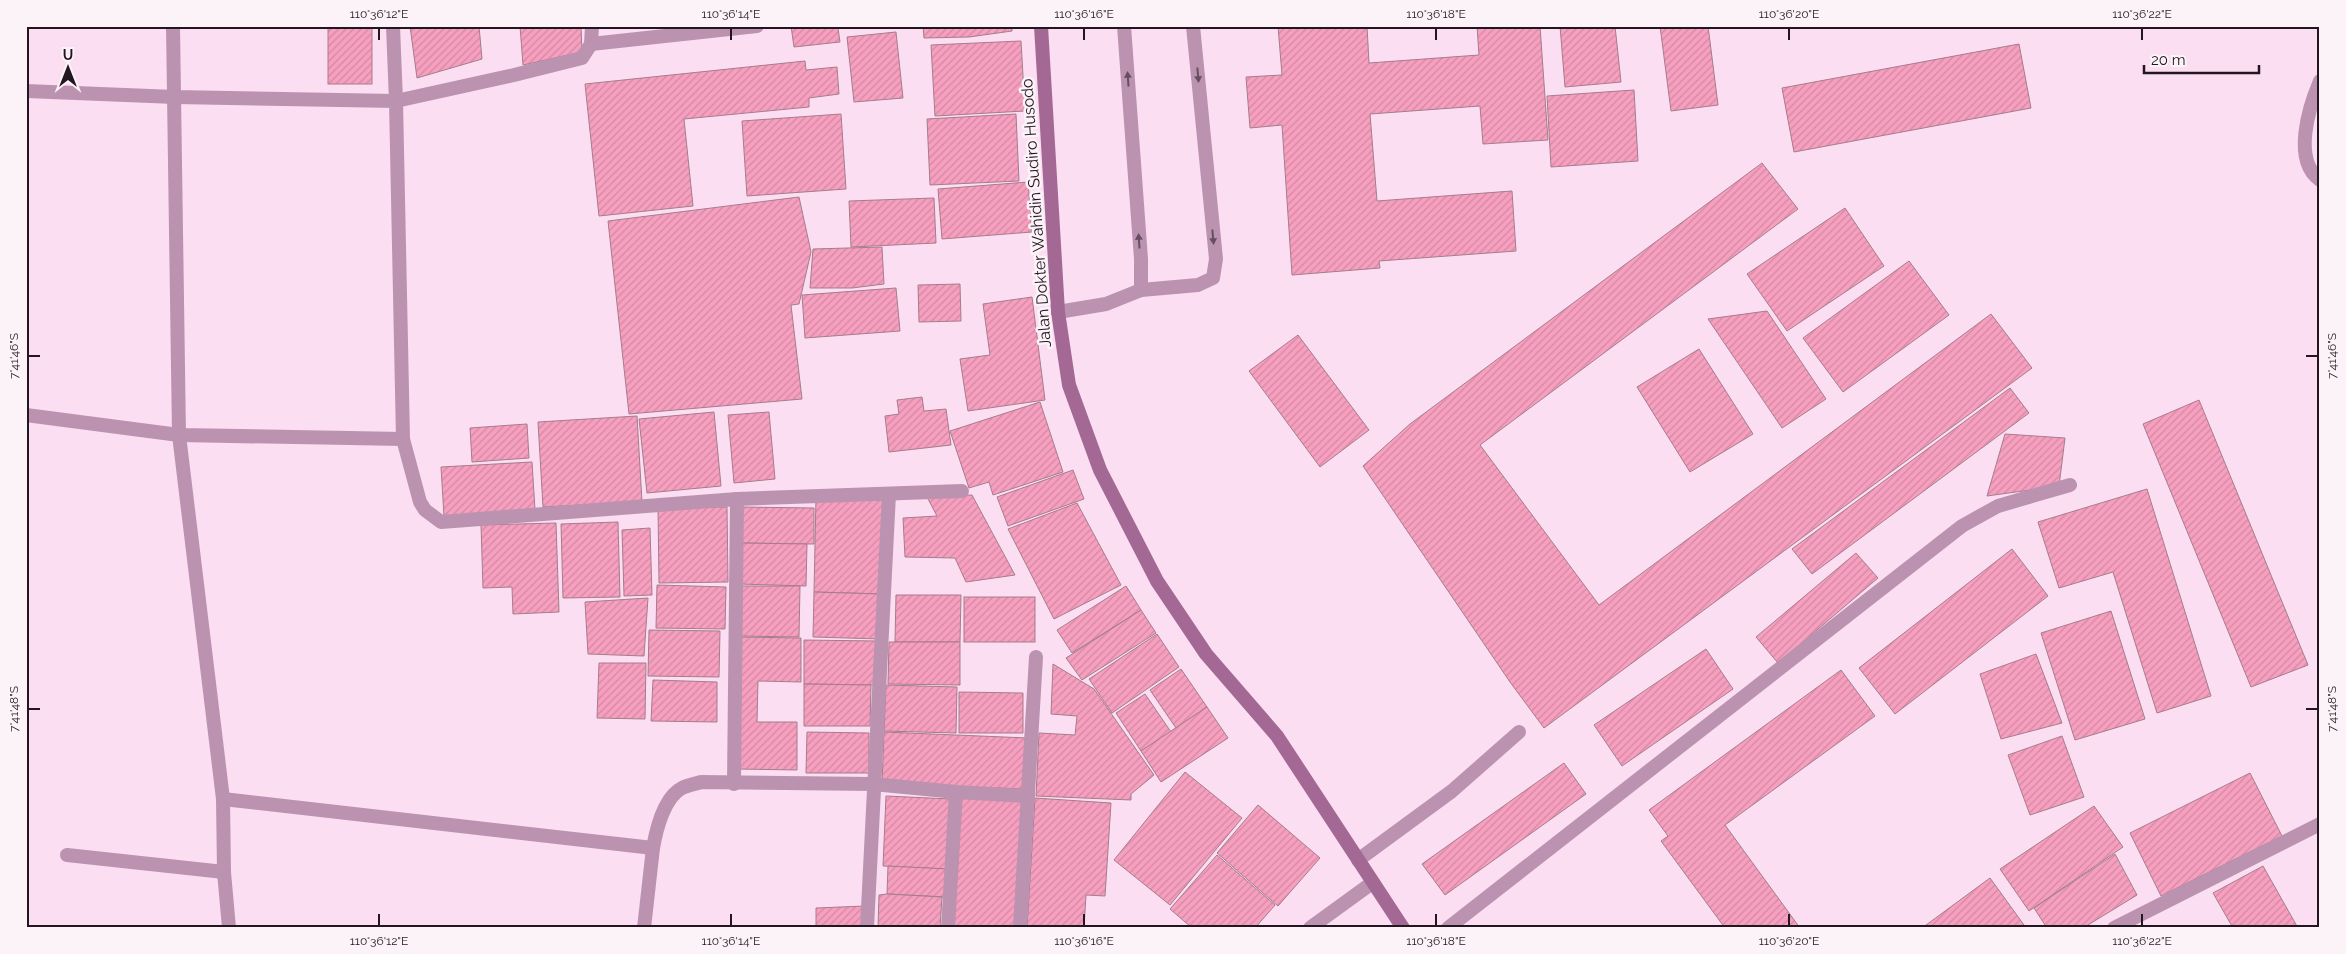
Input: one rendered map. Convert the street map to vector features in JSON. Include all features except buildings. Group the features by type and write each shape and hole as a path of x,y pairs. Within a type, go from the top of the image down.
{"main road":[{"name":"Jalan Dokter Wahidin Sudiro Husodo","path":"1041,26 1058,312 1069,385 1100,470 1156,580 1206,654 1276,736 1403,928"}],"street":[{"path":"173,26 178,435 223,799 224,872 229,928"},
{"path":"393,26 403,439 420,502 425,510 441,522 737,499 962,492"},
{"path":"26,91 175,97 396,101 582,58 591,44 592,26"},
{"path":"591,44 757,26"},
{"path":"1124,26 1141,259 1141,290"},
{"path":"1058,312 1106,304 1141,290 1198,285 1213,278 1216,259 1193,26"},
{"path":"2320,81 2304,135 2308,163 2316,177 2320,180"},
{"path":"26,415 178,435 403,439"},
{"path":"1448,928 1962,526 1998,506 2070,485"},
{"path":"867,928 889,494"},
{"path":"734,784 737,499"},
{"path":"1020,928 1036,657"},
{"path":"1358,860 1452,790 1519,732"},
{"path":"644,928 653,848 658,822 680,789 702,782 734,784 873,784 956,792 1028,796"},
{"path":"948,928 956,792"},
{"path":"223,799 653,848"},
{"path":"2114,928 2320,824"},
{"path":"68,855 224,872"},
{"path":"1310,928 1372,883"}]}
